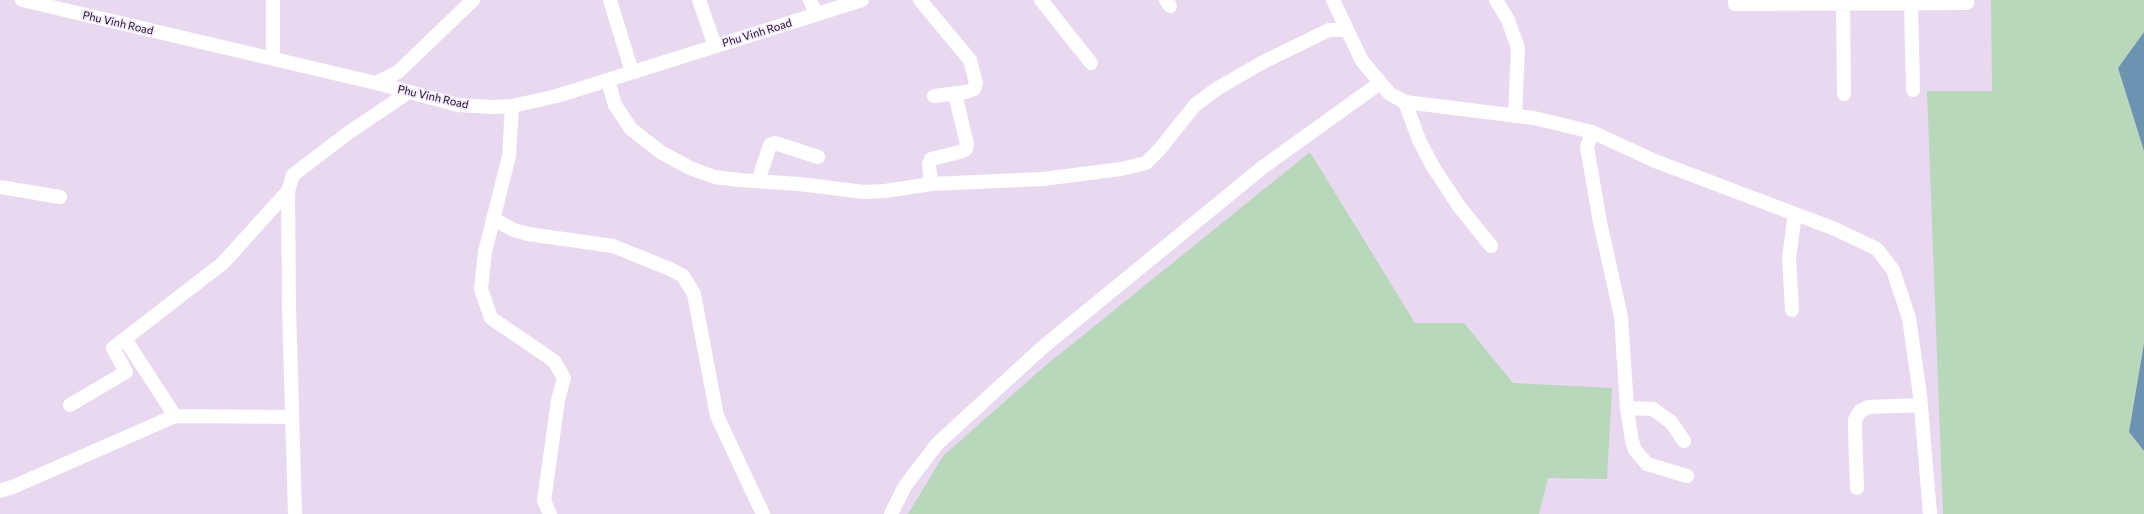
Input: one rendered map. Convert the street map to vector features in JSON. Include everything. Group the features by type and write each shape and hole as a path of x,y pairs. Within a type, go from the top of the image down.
{"street":[{"name":"Phu Vinh Road","path":"22,0 376,83 458,105 492,108 512,106 557,96 862,0"},
{"path":"273,0 273,59"},
{"path":"610,0 632,72"},
{"path":"699,0 715,46"},
{"path":"810,0 816,14"},
{"path":"920,0 970,60 976,83 974,88 955,94 934,96"},
{"path":"1041,0 1091,63"},
{"path":"1333,0 1362,61 1390,94 1405,102 1516,116 1558,123 1592,132 1655,161 1835,229 1877,249 1893,270 1909,318 1921,404 1930,514"},
{"path":"1496,0 1508,20 1518,48 1516,116"},
{"path":"1735,0 1735,4 1843,3 1867,1 1967,3 1967,0"},
{"path":"376,83 398,72 465,3"},
{"path":"1843,3 1844,94"},
{"path":"1911,3 1913,90"},
{"path":"608,80 615,105 632,129 662,152 690,168 715,177 800,184 864,192 885,191 931,184 1042,179 1121,169 1146,163 1159,150 1195,106 1218,88 1265,61 1329,30 1346,30"},
{"path":"891,514 905,486 937,444 1042,348 1263,167 1380,83"},
{"path":"295,514 288,191 293,175 348,133 409,92"},
{"path":"931,184 929,164 931,159 960,152 966,149 968,144 955,94"},
{"path":"1405,102 1419,140 1432,165 1458,205 1491,246"},
{"path":"512,106 509,156 485,252 481,289 491,318 554,361 564,378 558,400 544,501 550,514"},
{"path":"1592,132 1587,147 1600,222 1621,317 1627,408 1632,441 1643,460 1687,476"},
{"path":"758,181 767,150 770,145 775,143 818,157"},
{"path":"0,187 60,197"},
{"path":"70,404 126,372 113,348 223,263 288,191"},
{"path":"1792,310 1789,258 1795,214"},
{"path":"493,219 514,230 528,234 613,246 670,269 683,276 694,294 716,416 763,514"},
{"path":"125,339 174,416"},
{"path":"1856,488 1855,420 1860,411 1869,407 1921,404"},
{"path":"1627,408 1653,409 1671,422 1684,441"},
{"path":"0,491 15,486 174,416 292,417"}],"green space":[{"path":"1991,0 2144,0 2144,32 2118,68 2144,151 2144,343 2129,432 2144,451 2144,514 1943,514 1927,91 1992,91"},
{"path":"1310,152 1415,323 1464,323 1513,383 1612,388 1607,479 1548,478 1539,514 908,514 943,456 1045,366"}],"water":[{"path":"2144,32 2144,151 2118,68"},
{"path":"2144,343 2144,451 2129,432"}]}
